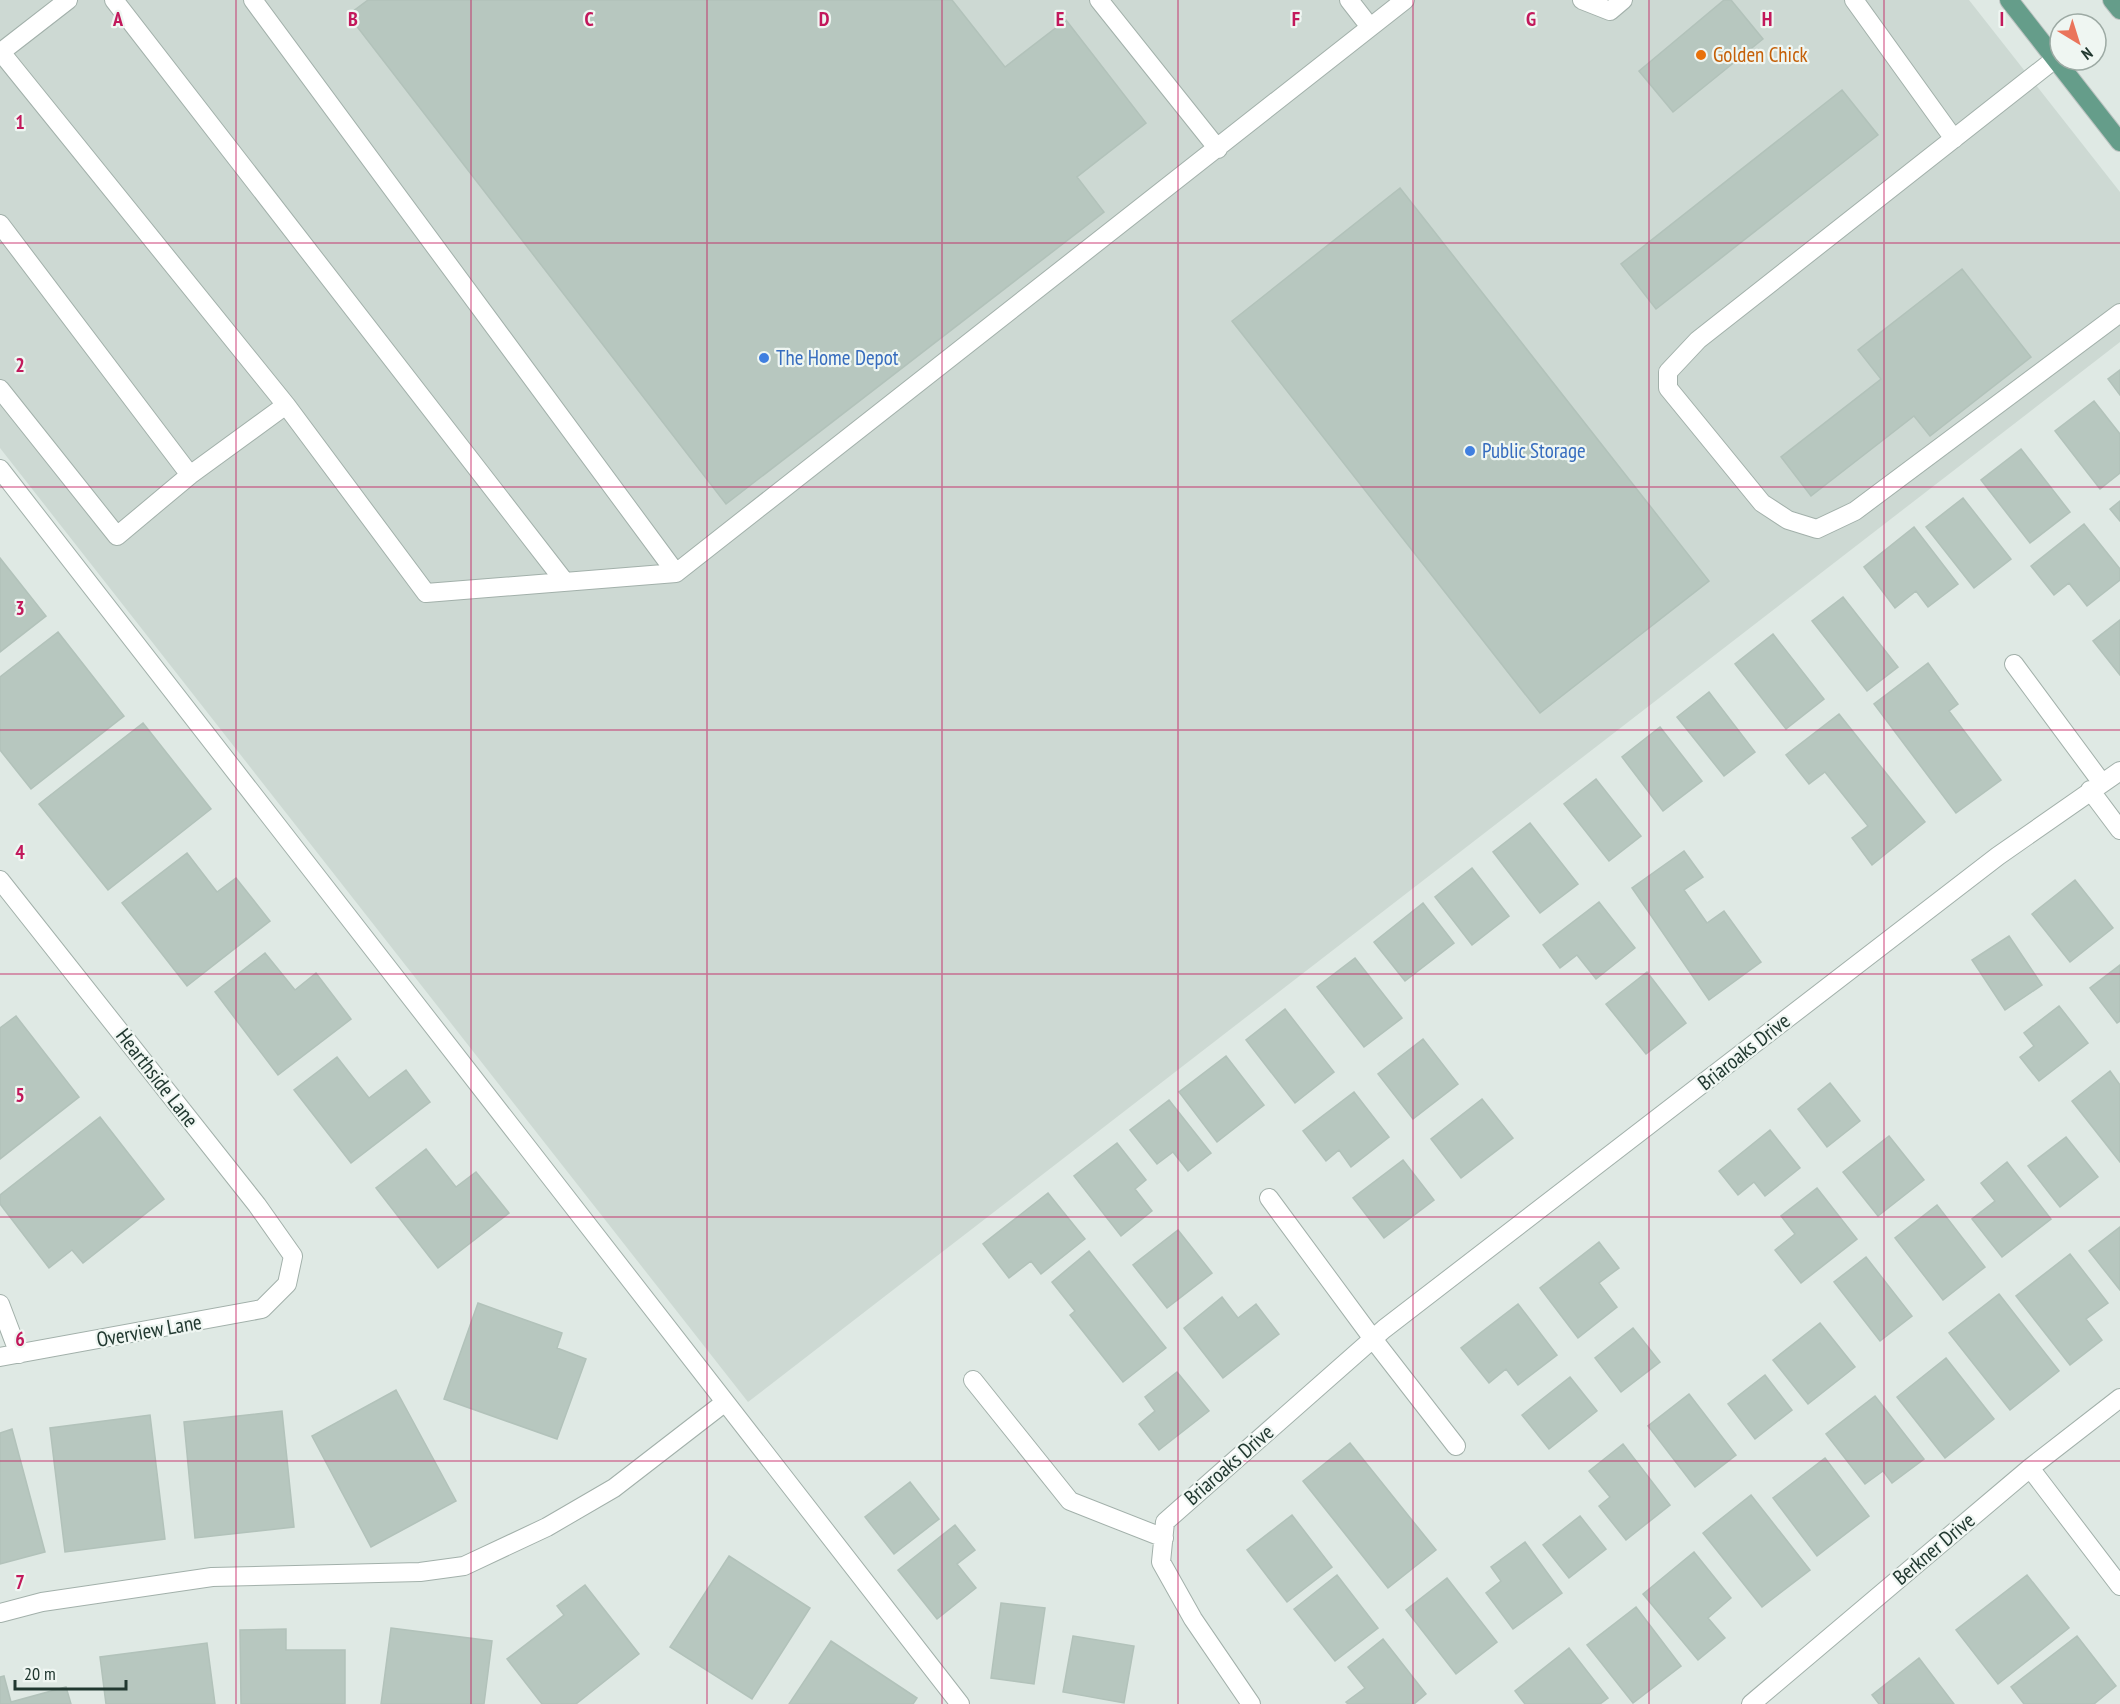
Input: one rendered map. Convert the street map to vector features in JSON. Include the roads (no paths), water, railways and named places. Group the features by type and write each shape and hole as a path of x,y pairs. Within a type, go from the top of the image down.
{"main road":[{"path":"2009,0 2048,50"},
{"path":"2112,0 2120,10"},
{"path":"2065,72 2120,142"}],"street":[{"path":"68,0 0,51 286,405 426,593 676,573 1405,0"},
{"path":"114,0 565,582"},
{"path":"254,0 676,573"},
{"path":"1099,0 1218,149"},
{"path":"1349,0 1370,27"},
{"path":"1582,0 1610,11 1623,0"},
{"path":"1854,0 1954,139"},
{"path":"2048,65 1698,340 1668,372 1668,388 1762,503 1788,520 1817,529 1855,511 2120,314"},
{"path":"0,224 190,475"},
{"path":"0,389 117,536 190,475 286,405"},
{"path":"1,474 960,1704"},
{"path":"2014,664 2096,787 2120,830"},
{"name":"Briaroaks Drive","path":"1251,1704 1193,1619 1161,1562 1166,1522 1373,1339 1989,863 2120,771"},
{"name":"Hearthside Lane","path":"0,880 274,1228 293,1256 287,1284"},
{"path":"1269,1198 1373,1339 1456,1446"},
{"name":"Overview Lane","path":"0,1357 262,1309 287,1284"},
{"path":"0,1304 19,1354"},
{"path":"973,1380 1070,1501 1164,1538"},
{"name":"Berkner Drive","path":"1751,1704 2031,1468 2120,1398"},
{"path":"0,1613 42,1602 212,1577 420,1572 464,1566 547,1527 614,1488 724,1403"},
{"path":"2031,1468 2120,1586"}],"place":[{"name":"Golden Chick","path":"1701,55"},
{"name":"The Home Depot","path":"764,358"},
{"name":"Public Storage","path":"1470,451"}]}
